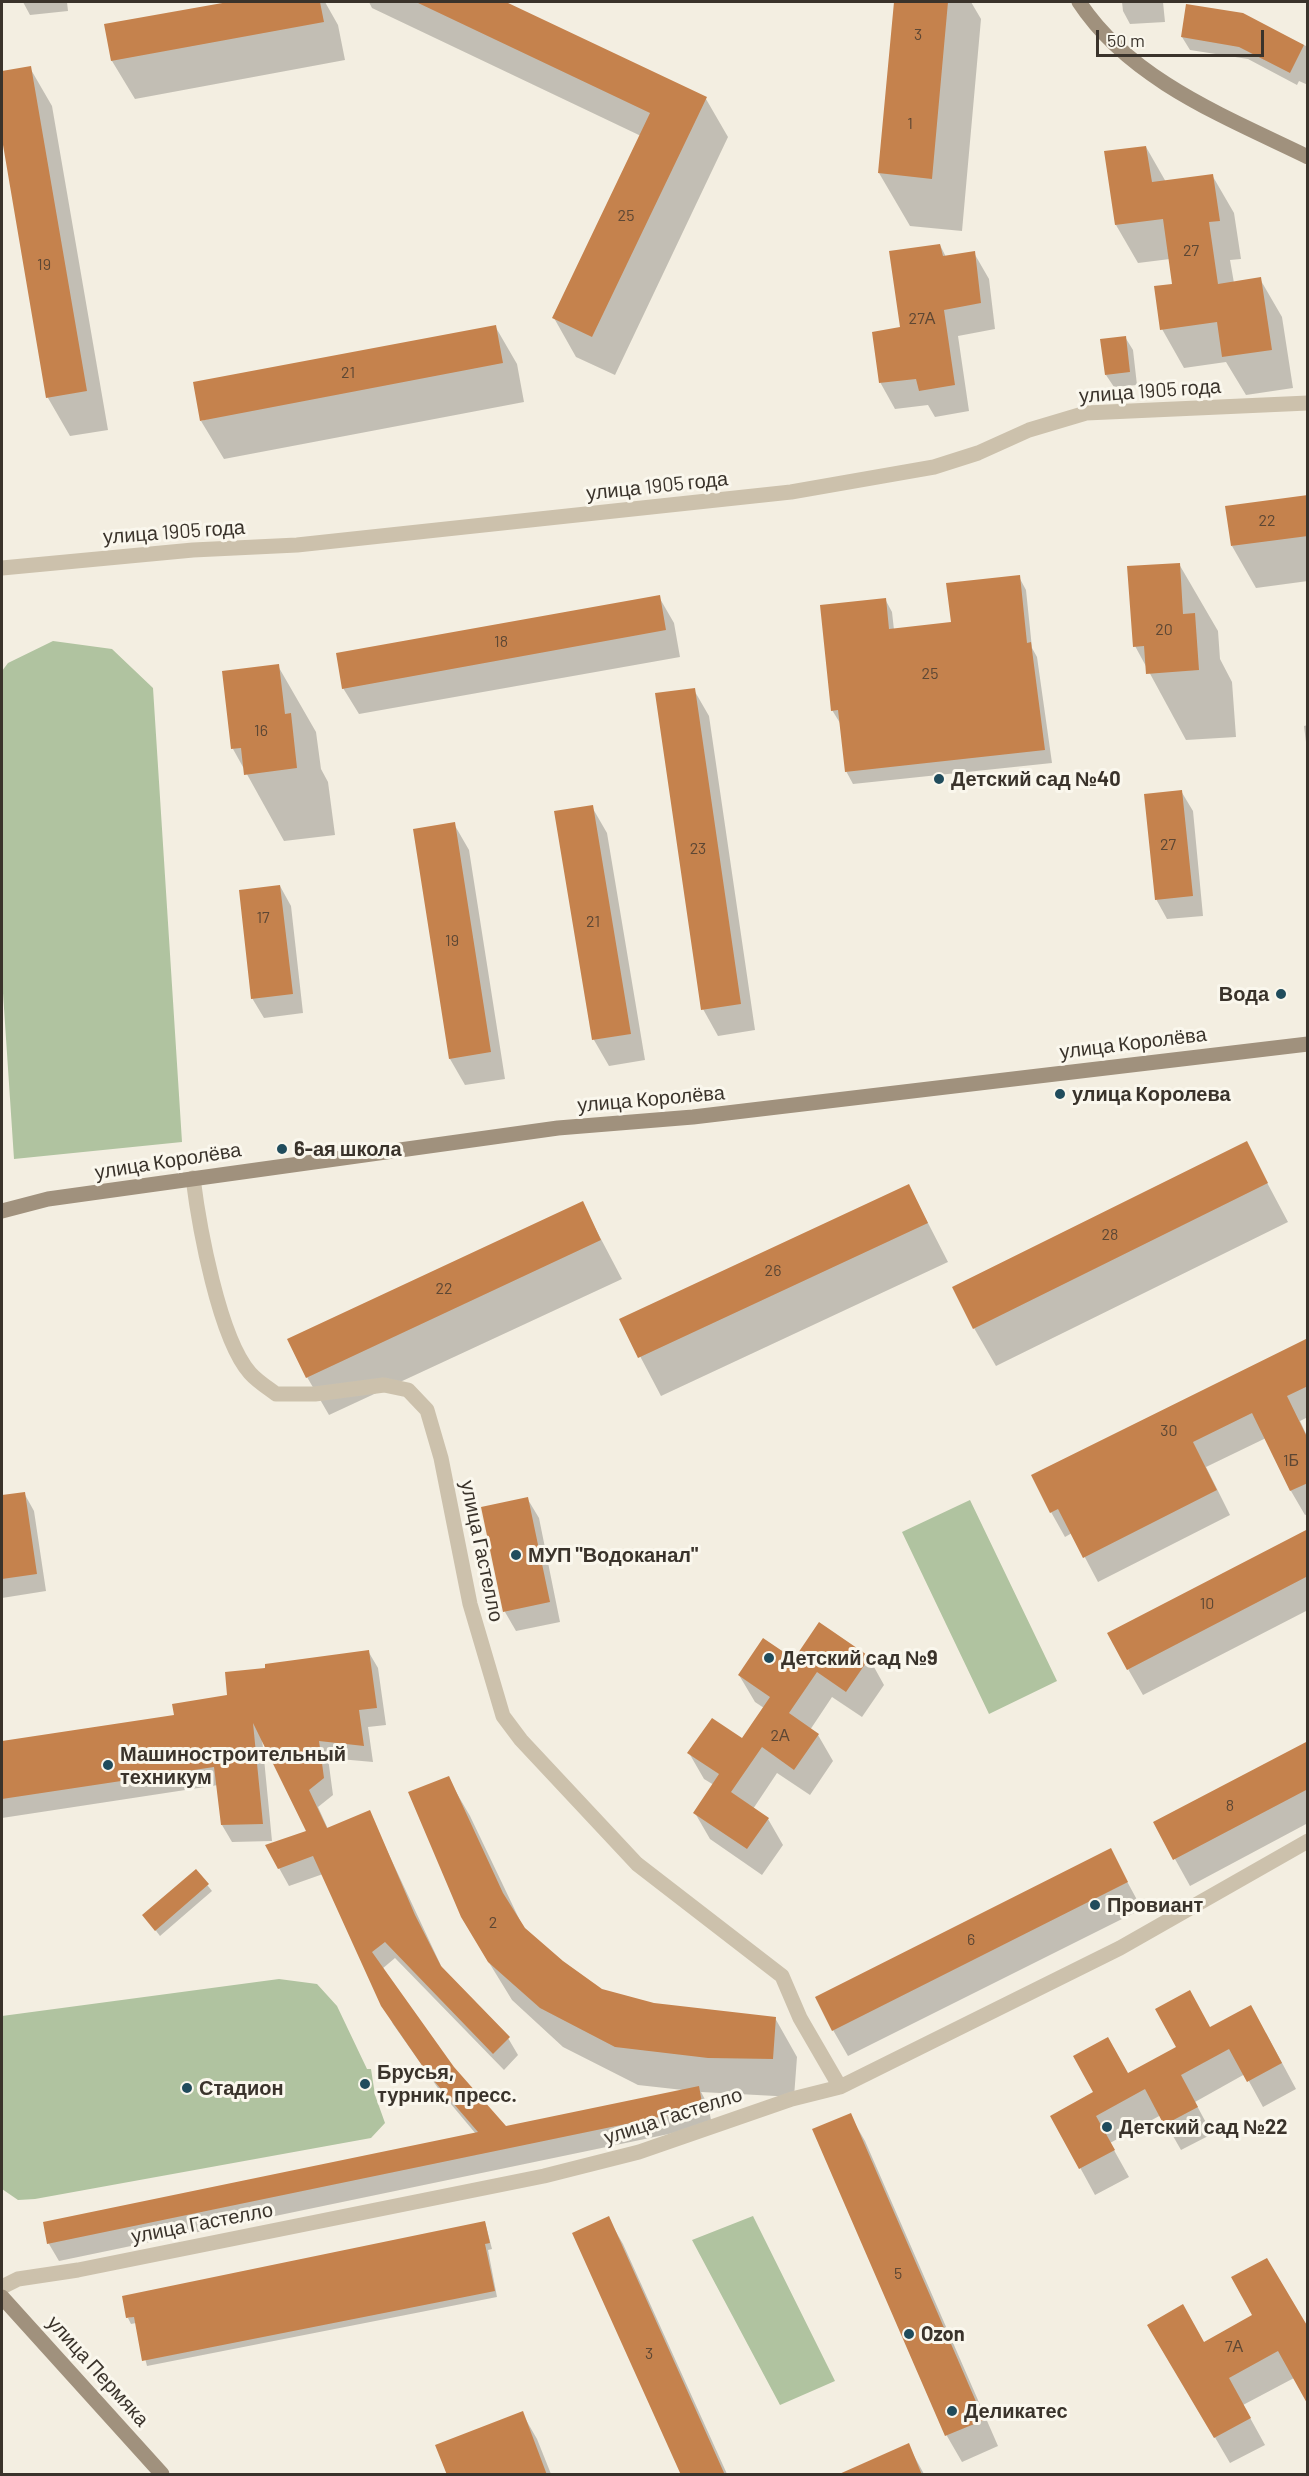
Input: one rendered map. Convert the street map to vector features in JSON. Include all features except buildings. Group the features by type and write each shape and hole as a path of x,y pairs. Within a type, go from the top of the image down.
{"main road":[{"path":"1079,2 1089,17 1142,67 1194,101 1308,157"},
{"name":"улица Королёва","path":"2,1211 48,1199 558,1128 693,1118 1308,1044"},
{"name":"улица Пермяка","path":"2,2297 162,2475"}],"street":[{"name":"улица 1905 года","path":"2,568 193,550 297,545 791,492 934,467 978,453 1029,429 1086,414 1308,403"},
{"name":"улица Гастелло","path":"193,1178 197,1208 228,1336 250,1373 276,1394 315,1394 384,1385 408,1390 427,1410 441,1458 470,1604 503,1716 522,1740 637,1864 782,1976 800,2018 840,2087"},
{"name":"улица Гастелло","path":"2,2287 18,2279 90,2267 544,2176 639,2152 792,2099 840,2087 1120,1948 1308,1841"}],"green space":[{"path":"53,641 112,649 153,688 182,1142 14,1159 2,978 2,671 8,663"},
{"path":"970,1500 1057,1681 989,1714 902,1532"},
{"name":"Стадион","path":"279,1979 317,1984 337,2006 367,2069 371,2069 375,2095 385,2123 371,2138 35,2199 18,2200 2,2189 2,2016"},
{"path":"753,2216 835,2381 780,2405 692,2240"}],"place":[{"name":"Детский сад №40","path":"939,779"},
{"name":"Вода","path":"1281,994"},
{"name":"улица Королева","path":"1060,1094"},
{"name":"6-ая школа","path":"282,1149"},
{"name":"МУП \"Водоканал\"","path":"516,1555"},
{"name":"Детский сад №9","path":"769,1658"},
{"name":"Машиностроительный техникум","path":"108,1765"},
{"name":"Провиант","path":"1095,1905"},
{"name":"Брусья, турник, пресс.","path":"365,2084"},
{"name":"Стадион","path":"187,2088"},
{"name":"Детский сад №22","path":"1107,2127"},
{"name":"Ozon","path":"909,2334"},
{"name":"Деликатес","path":"952,2411"}]}
